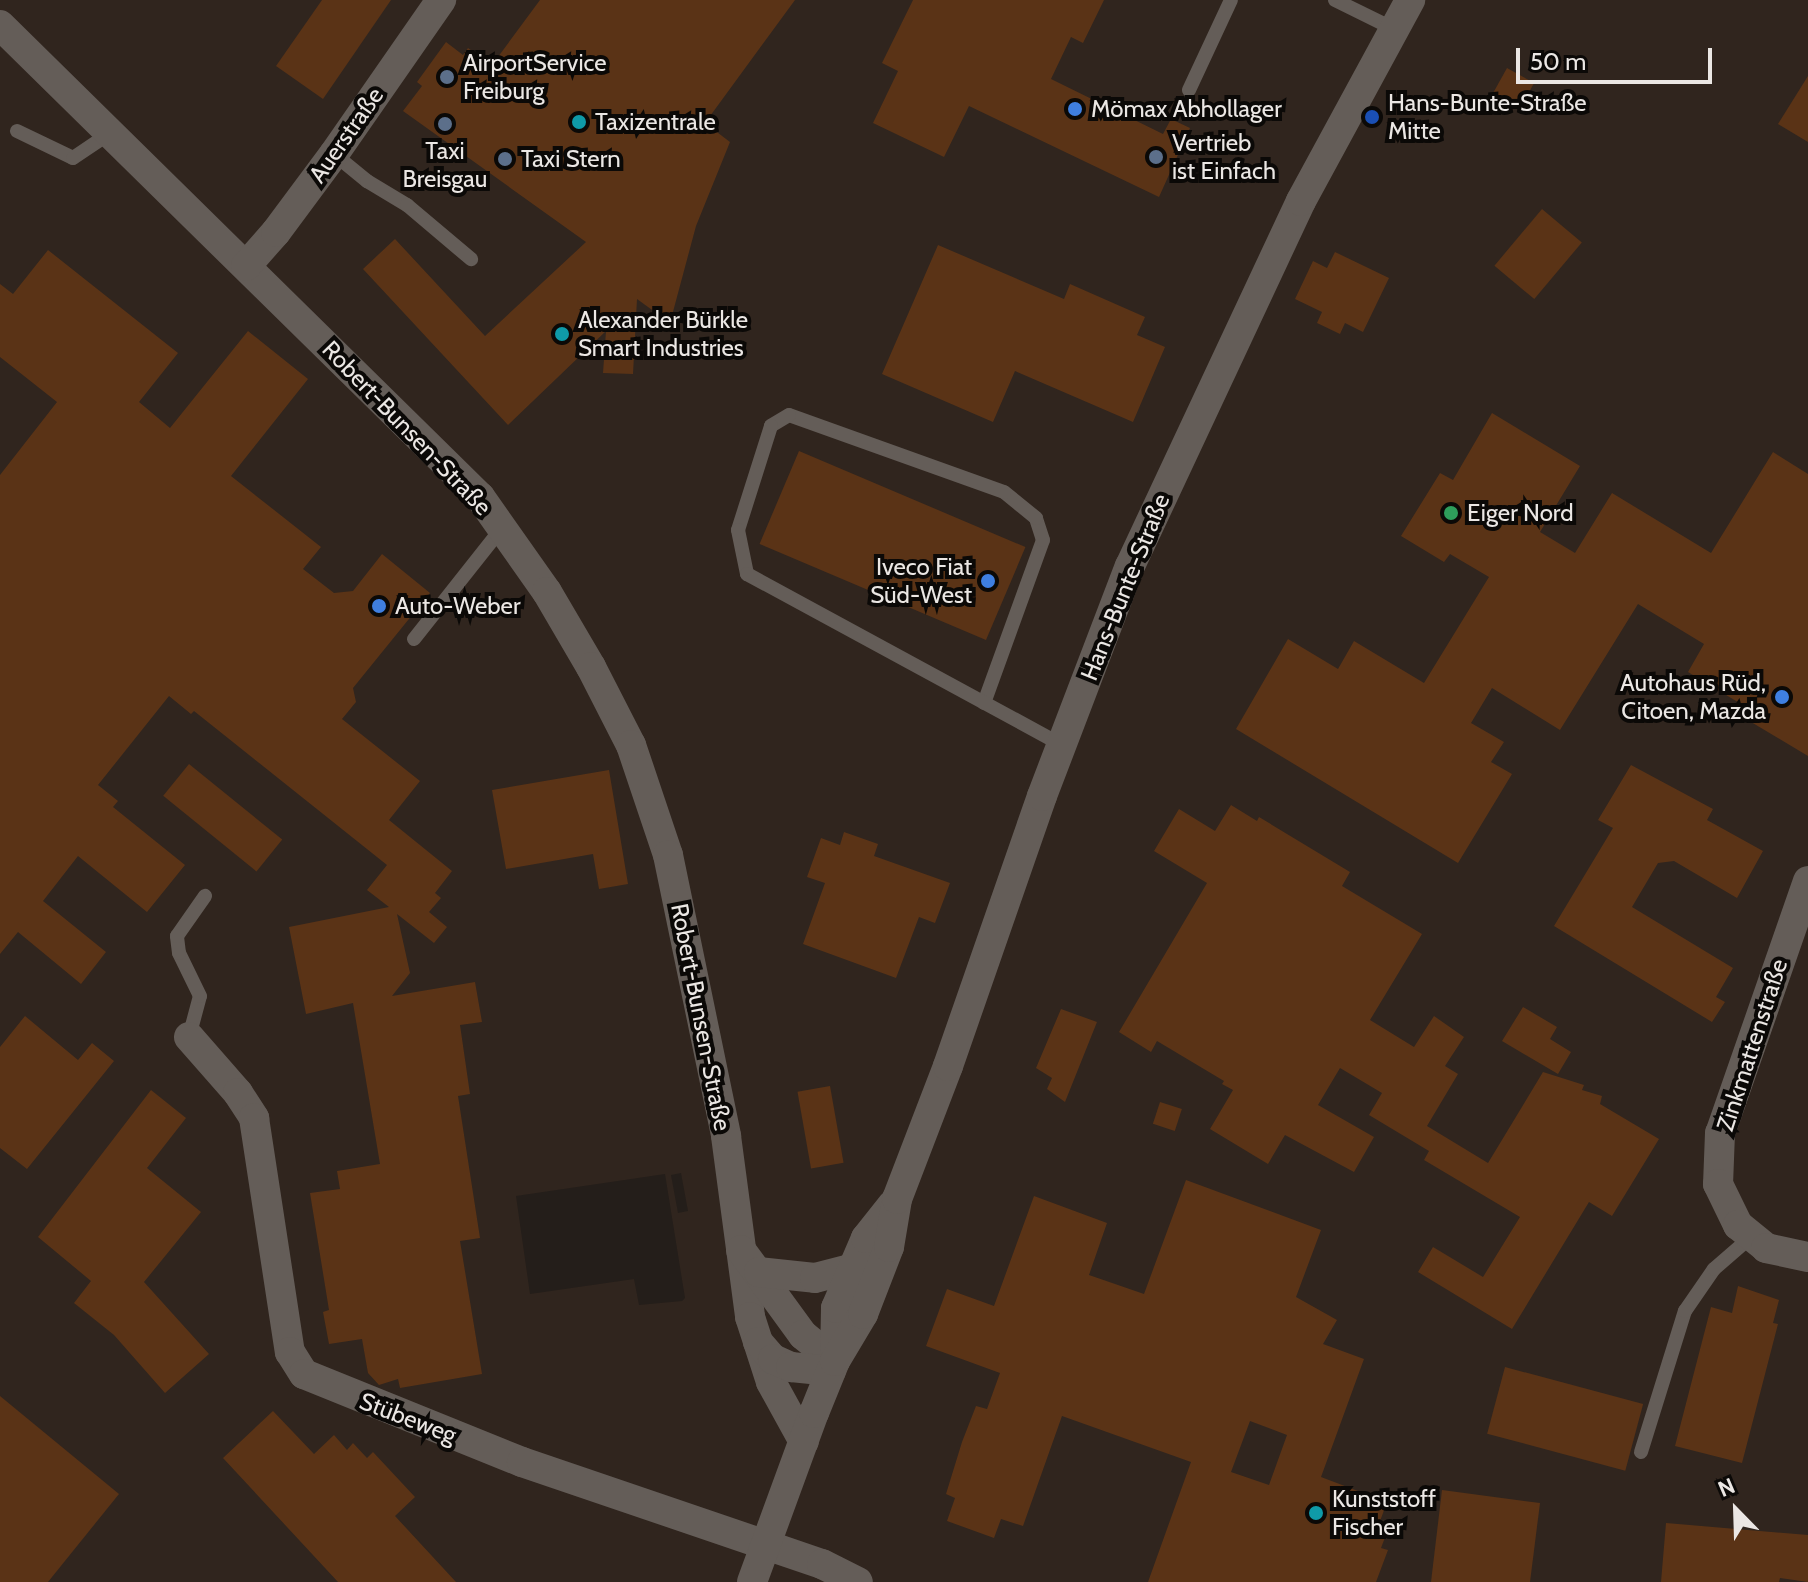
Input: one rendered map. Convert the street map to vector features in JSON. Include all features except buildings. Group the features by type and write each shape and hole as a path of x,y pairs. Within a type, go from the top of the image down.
{"street":[{"name":"Auerstraße","path":"246,266 276,232 334,154 441,0"},
{"name":"Hans-Bunte-Straße","path":"752,1582 833,1366 863,1314 884,1261 897,1199 1130,566 1294,215 1410,0"},
{"name":"Robert-Bunsen-Straße","path":"0,25 480,497 547,592 591,667 631,745 668,855 750,1261 750,1317 771,1382 804,1442"},
{"name":"Zinkmattenstraße","path":"1808,881 1720,1133 1718,1184 1738,1225 1766,1248 1808,1257"},
{"name":"Stübeweg","path":"189,1037 238,1093 254,1118 290,1352 304,1374 522,1462 822,1564 858,1582"},
{"name":"Hans-Bunte-Straße","path":"833,1366 836,1308 866,1238 897,1199"},
{"name":"Robert-Bunsen-Straße","path":"750,1261 803,1335 833,1366"},
{"path":"750,1261 815,1278 854,1268"},
{"path":"758,1342 773,1359 791,1367 833,1366"}],"lane":[{"path":"1189,90 1231,0"},
{"path":"1335,0 1394,29"},
{"path":"17,131 73,158 110,133"},
{"path":"334,154 367,181 407,205 471,259"},
{"path":"984,703 1043,540 1036,518 1004,492 789,415 771,426 738,530 747,574 984,703 1062,745"},
{"path":"414,639 502,528"},
{"path":"189,1037 200,996 179,953 177,936 205,896"},
{"path":"1641,1452 1685,1311 1714,1269 1752,1236"}],"shaded area":[{"path":"0,0 1808,0 1808,1582 0,1582","holes":["681,1173 688,1211 678,1213 671,1175","665,1174 685,1298 682,1301 639,1305 634,1279 530,1294 516,1196"]}],"place":[{"name":"AirportService Freiburg","path":"447,77"},
{"name":"Mömax Abhollager","path":"1075,109"},
{"name":"Hans-Bunte-Straße Mitte","path":"1372,117"},
{"name":"Taxizentrale","path":"579,122"},
{"name":"Taxi Breisgau","path":"445,124"},
{"name":"Vertrieb ist Einfach","path":"1156,157"},
{"name":"Taxi Stern","path":"505,159"},
{"name":"Alexander Bürkle Smart Industries","path":"562,334"},
{"name":"Eiger Nord","path":"1451,513"},
{"name":"Iveco Fiat Süd-West","path":"988,581"},
{"name":"Auto-Weber","path":"379,606"},
{"name":"Autohaus Rüd, Citoen, Mazda","path":"1782,697"},
{"name":"Kunststoff Fischer","path":"1316,1513"}]}
